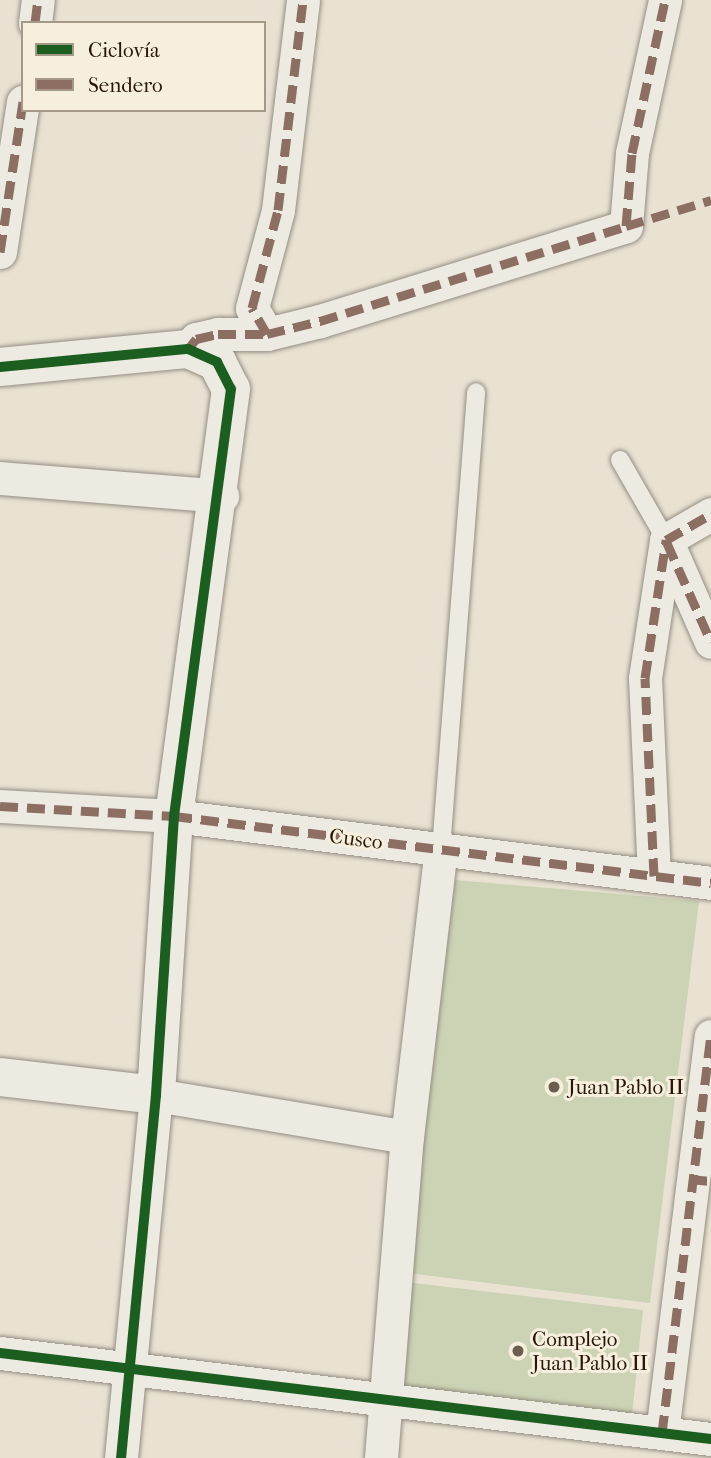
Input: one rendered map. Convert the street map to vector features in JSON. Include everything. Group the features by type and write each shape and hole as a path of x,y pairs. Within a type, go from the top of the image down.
{"street":[{"path":"35,21 38,0"},
{"path":"267,334 252,308 278,210 303,0"},
{"path":"188,349 195,339 218,334 267,334 626,226 632,153 665,0"},
{"path":"0,252 22,112"},
{"path":"0,366 188,349 217,362 231,389 222,496 174,816 156,1095 133,1368 121,1458"},
{"path":"0,478 222,496"},
{"path":"666,540 711,514"},
{"path":"666,540 711,642"},
{"path":"654,876 645,678 666,540"},
{"name":"Cusco","path":"0,806 174,816 711,883"},
{"path":"381,1458 407,1138 441,849"},
{"path":"662,1433 700,1180 711,1036"},
{"path":"0,1077 156,1095 407,1138"},
{"path":"0,1353 133,1368 384,1403 711,1439"}],"lane":[{"path":"441,849 476,392"},
{"path":"620,460 666,540"}],"green space":[{"name":"Juan Pablo II","path":"455,880 699,901 650,1303 408,1273"},
{"name":"Complejo Juan Pablo II","path":"405,1282 643,1310 632,1415 392,1393"}],"marked path":[{"path":"35,21 38,0"},
{"path":"267,334 252,308 278,210 303,0"},
{"path":"188,349 196,339 218,334 267,334 320,321 626,226 632,153 665,0"},
{"path":"0,252 21,112"},
{"path":"626,226 711,200"},
{"path":"666,540 711,514"},
{"path":"654,876 645,678 666,540"},
{"path":"667,543 711,642"},
{"path":"0,806 174,816 711,883"},
{"path":"662,1433 711,1036"},
{"path":"689,1179 711,1181"}],"cycle path":[{"path":"0,367 188,349 217,362 231,389 174,816 156,1095 121,1458"},
{"path":"0,1353 711,1439"}],"place":[{"name":"Juan Pablo II","path":"554,1087"},
{"name":"Complejo Juan Pablo II","path":"518,1351"}]}
